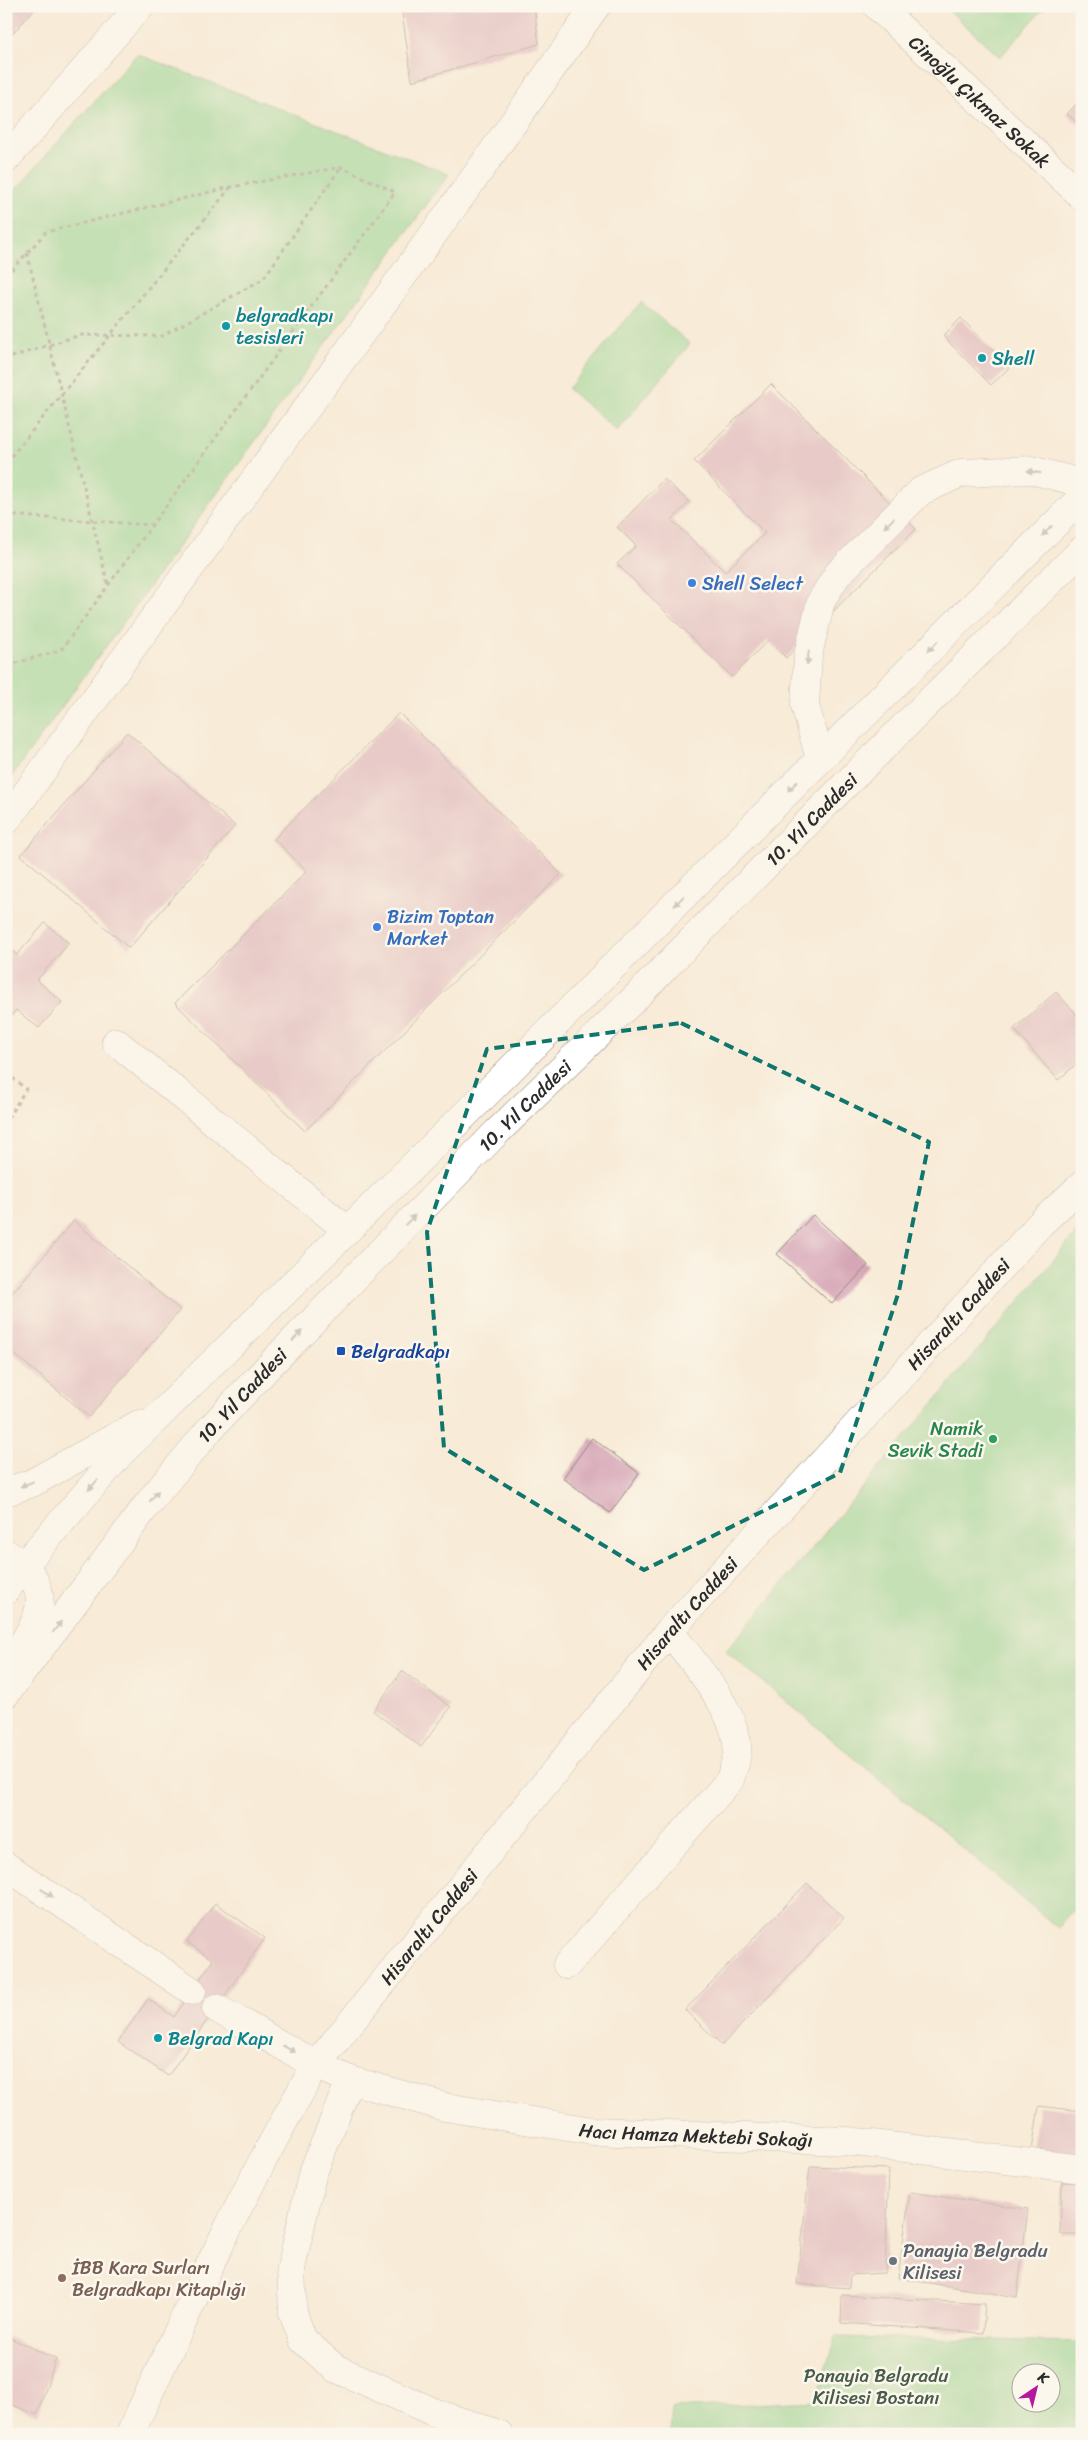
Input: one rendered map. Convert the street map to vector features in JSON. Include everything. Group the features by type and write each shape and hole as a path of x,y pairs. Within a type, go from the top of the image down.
{"street":[{"path":"6,821 475,178 596,6"},
{"name":"Cinoğlu Çıkmaz Sokak","path":"877,6 1082,196"},
{"path":"6,159 144,9"},
{"path":"820,760 805,705 808,655 821,601 837,575 921,491 961,473 1031,470 1082,483"},
{"name":"10. Yıl Caddesi","path":"6,1590 15,1559 820,760 1082,497"},
{"name":"10. Yıl Caddesi","path":"6,1694 150,1501 210,1429 268,1366 490,1140 632,1002 836,794 1082,550"},
{"path":"116,1042 347,1230"},
{"name":"Hisaraltı Caddesi","path":"130,2434 191,2302 279,2128 316,2065 669,1631 1042,1223 1082,1185"},
{"path":"6,1492 32,1483 162,1412"},
{"path":"6,1687 8,1672 16,1654 34,1626 40,1610 40,1593 36,1579 15,1559"},
{"path":"567,1965 730,1780 738,1752 731,1720 707,1681 669,1631"},
{"path":"6,1866 192,1991"},
{"name":"Hacı Hamza Mektebi Sokağı","path":"216,2008 316,2065 350,2080 445,2107 593,2131 847,2141 1082,2169"},
{"path":"350,2080 312,2175 291,2269 293,2313 303,2340 335,2368 438,2414 499,2434"}],"path":[{"path":"6,363 12,357 80,335 162,336 263,279 341,167"},
{"path":"6,276 46,232 231,187 341,167 395,192 61,650 6,666"},
{"path":"6,463 231,187"},
{"path":"27,253 108,585"},
{"path":"6,515 152,525"},
{"path":"6,1073 26,1089 6,1121"}],"highlighted area":[{"path":"681,1023 929,1142 899,1291 840,1473 644,1570 444,1448 427,1232 487,1049"}],"green space":[{"path":"944,6 1046,6 1000,57"},
{"path":"137,54 449,174 6,784 6,200"},
{"path":"641,302 690,344 617,431 568,389"},
{"name":"Namik Sevik Stadi","path":"1082,1226 1082,1899 1058,1928 726,1651"},
{"name":"Panayia Belgradu Kilisesi Bostanı","path":"835,2337 1082,2342 1082,2434 670,2434 672,2408 816,2401"}],"building":[{"path":"6,6 37,6 6,41"},
{"path":"401,6 534,6 539,44 412,81"},
{"path":"1082,98 1082,127 1067,114"},
{"name":"Shell","path":"961,318 1009,368 991,385 943,336"},
{"path":"771,384 916,529 786,658 768,640 732,677 617,564 636,546 617,527 664,479 689,502 672,520 725,572 765,533 694,461"},
{"path":"399,713 561,874 305,1131 175,1003 307,871 274,839"},
{"path":"127,732 235,826 129,948 21,855"},
{"path":"45,923 69,943 37,980 62,1002 39,1028 16,1010 6,1021 6,945 17,955"},
{"path":"1056,992 1082,1020 1082,1059 1058,1080 1014,1029"},
{"path":"813,1215 868,1265 832,1304 777,1254"},
{"path":"74,1221 180,1310 89,1417 6,1347 6,1300"},
{"path":"592,1438 639,1473 610,1513 563,1478"},
{"path":"402,1671 451,1707 421,1747 373,1711"},
{"path":"807,1883 844,1918 722,2045 685,2010"},
{"path":"215,1903 265,1938 168,2076 118,2042 148,1999 174,2017 213,1960 187,1942"},
{"path":"1039,2106 1082,2111 1082,2157 1031,2156"},
{"path":"810,2166 889,2169 885,2273 850,2275 849,2288 797,2284"},
{"path":"1062,2182 1082,2183 1082,2234 1060,2234"},
{"path":"910,2192 1028,2209 1017,2297 898,2278"},
{"path":"842,2295 985,2304 983,2333 841,2323"},
{"path":"6,2336 56,2359 37,2415 6,2402"}],"place":[{"name":"belgradkapı tesisleri","path":"226,326"},
{"name":"Shell","path":"982,358"},
{"name":"Shell Select","path":"692,583"},
{"name":"Bizim Toptan Market","path":"377,927"},
{"name":"Belgradkapı","path":"341,1351"},
{"name":"Namik Sevik Stadi","path":"993,1439"},
{"name":"Belgrad Kapı","path":"158,2038"},
{"name":"Panayia Belgradu Kilisesi","path":"893,2261"},
{"name":"İBB Kara Surları Belgradkapı Kitaplığı","path":"62,2278"}]}
